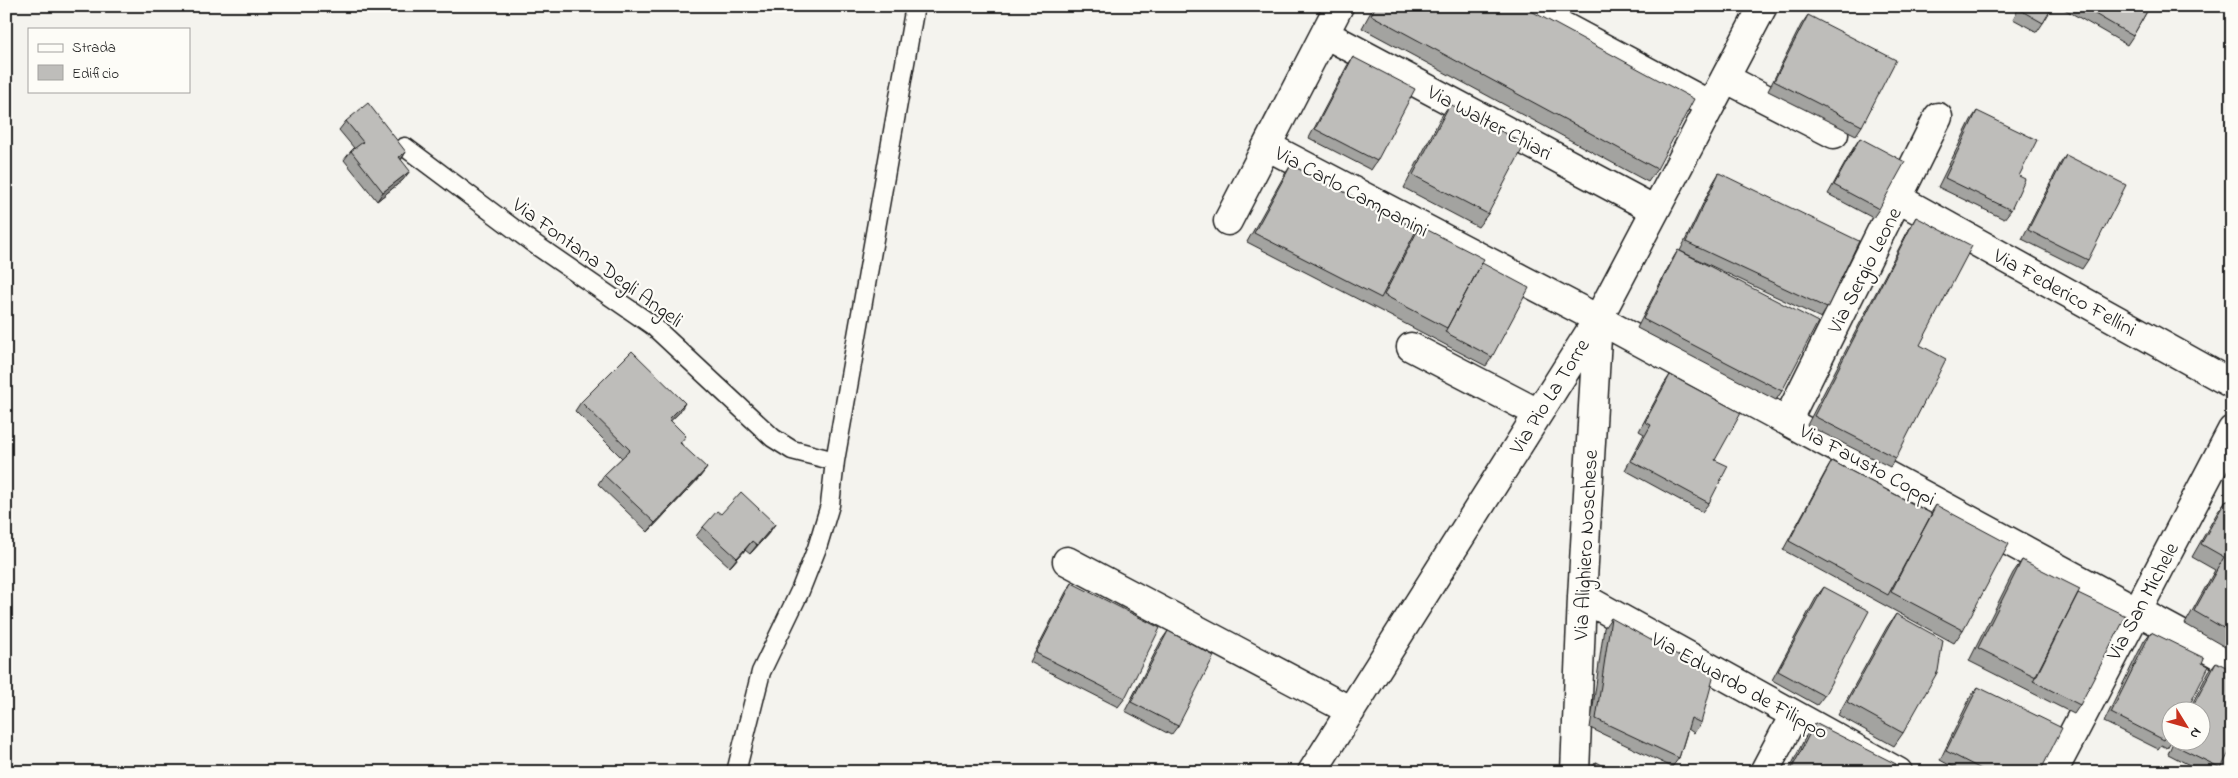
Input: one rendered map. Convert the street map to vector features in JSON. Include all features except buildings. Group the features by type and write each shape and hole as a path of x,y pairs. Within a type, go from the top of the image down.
{"street":[{"path":"1228,221 1339,6"},
{"path":"1525,6 1710,106"},
{"name":"Via Pio La Torre","path":"1312,772 1598,319 1763,6"},
{"name":"Via Walter Chiari","path":"1325,34 1655,210"},
{"path":"1725,78 1834,134"},
{"name":"Via Sergio Leone","path":"1787,421 1899,199 1938,117"},
{"name":"Via Carlo Campanini","path":"1267,146 1598,319"},
{"name":"Via Federico Fellini","path":"1899,199 2232,384"},
{"name":"Via Fausto Coppi","path":"1598,319 2232,662"},
{"name":"Via Alighiero Noschese","path":"1575,772 1582,597 1598,319"},
{"path":"1411,347 1538,413"},
{"name":"Via San Michele","path":"2053,772 2232,430"},
{"path":"1067,561 1351,711"},
{"name":"Via Eduardo de Filippo","path":"1582,597 1898,772"},
{"path":"1764,772 1794,715"}],"lane":[{"path":"736,772 762,672 800,591 817,548 830,505 835,461 916,6"},
{"name":"Via Fontana Degli Angeli","path":"406,147 532,243 652,325 774,438 792,450 835,461"}]}
